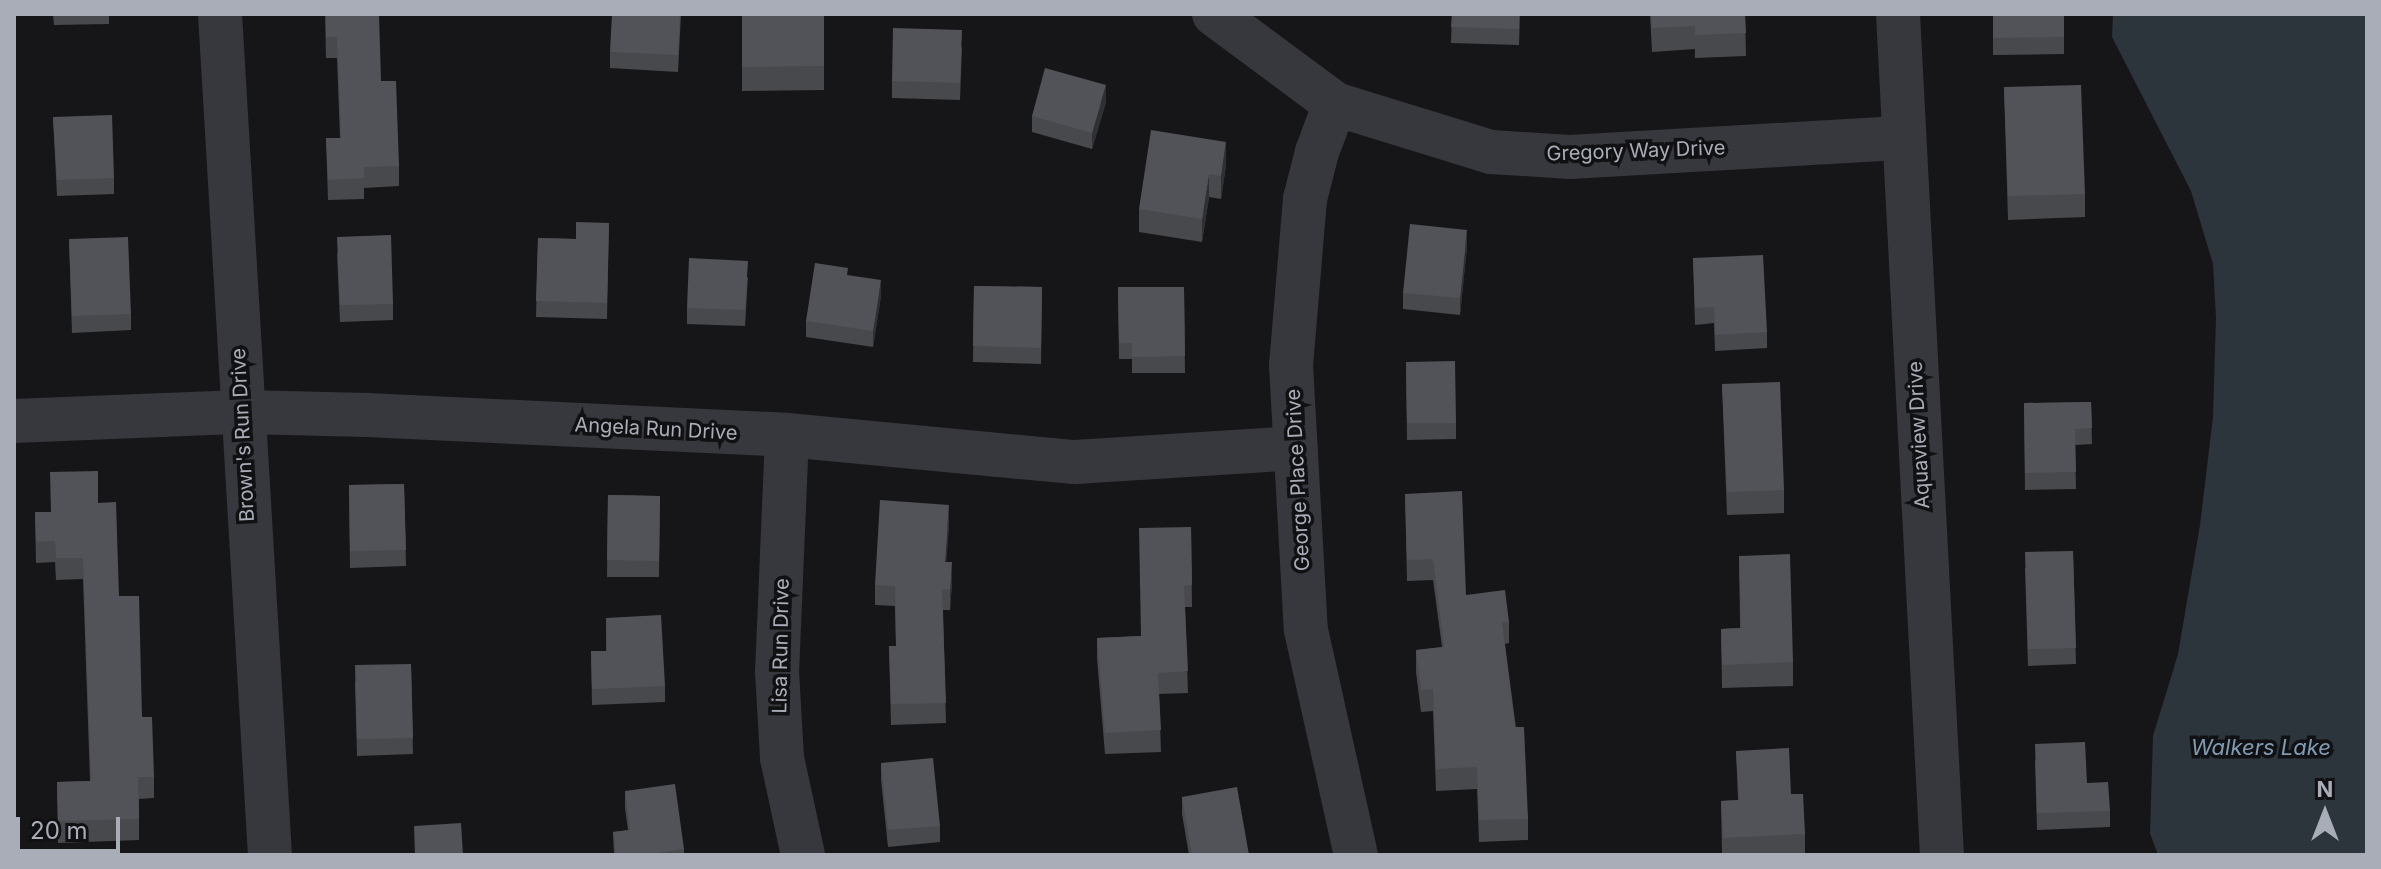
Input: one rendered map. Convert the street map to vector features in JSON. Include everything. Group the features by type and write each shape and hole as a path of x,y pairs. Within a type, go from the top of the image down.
{"street":[{"name":"Brown's Run Drive","path":"220,14 241,412 270,855"},
{"name":"Gregory Way Drive","path":"1214,14 1335,104 1491,152 1570,157 1903,138"},
{"name":"Aquaview Drive","path":"1898,14 1942,855"},
{"name":"George Place Drive","path":"1335,104 1317,152 1305,199 1291,365 1306,630 1356,855"},
{"name":"Angela Run Drive","path":"14,421 241,412 367,415 787,435 1075,462 1296,448"},
{"name":"Lisa Run Drive","path":"787,435 777,671 782,758 803,855"}],"water":[{"name":"Walkers Lake","path":"2113,14 2367,14 2367,855 2158,855 2150,833 2153,736 2178,654 2200,525 2213,417 2216,317 2213,264 2191,191 2112,37"}],"building":[{"path":"326,14 379,14 381,81 396,81 399,166 364,167 364,178 328,180 326,138 341,138 337,37 326,37"},
{"path":"612,14 680,14 678,55 610,52"},
{"path":"742,14 824,14 824,66 742,67"},
{"path":"1452,14 1519,14 1519,29 1451,27"},
{"path":"1651,14 1745,14 1746,33 1695,35 1695,26 1652,28"},
{"path":"1993,14 2064,14 2064,37 1993,38"},
{"path":"893,28 962,30 960,83 892,81"},
{"path":"1045,68 1106,85 1092,133 1032,116"},
{"path":"2081,85 2085,194 2008,196 2004,87"},
{"path":"112,115 114,178 57,180 53,117"},
{"path":"1151,130 1226,142 1221,176 1209,174 1202,219 1139,209"},
{"path":"576,222 609,223 607,303 536,301 538,238 576,239"},
{"path":"1410,224 1467,230 1460,298 1403,293"},
{"path":"391,235 393,304 340,305 337,237"},
{"path":"128,237 131,314 72,316 69,239"},
{"path":"1763,255 1767,332 1715,335 1714,307 1695,308 1693,258"},
{"path":"689,258 748,261 745,310 687,308"},
{"path":"815,263 848,268 847,275 881,280 873,331 806,321"},
{"path":"974,286 1042,287 1041,348 973,346"},
{"path":"1118,287 1184,287 1185,356 1132,357 1132,343 1119,343"},
{"path":"1455,361 1456,423 1407,423 1406,362"},
{"path":"1780,382 1784,490 1727,492 1722,384"},
{"path":"2091,402 2092,428 2075,429 2076,472 2025,473 2024,403"},
{"path":"98,471 98,503 116,502 119,596 139,596 142,717 152,717 154,777 138,777 139,819 58,821 57,782 91,781 83,558 56,558 55,541 36,542 35,512 51,512 50,472"},
{"path":"404,484 406,550 350,551 349,485"},
{"path":"1462,491 1466,595 1505,590 1509,622 1502,622 1515,727 1524,727 1528,819 1479,820 1477,767 1436,769 1433,689 1421,690 1416,650 1444,647 1433,559 1407,560 1405,494"},
{"path":"608,495 660,496 659,561 607,560"},
{"path":"880,500 949,505 945,562 952,562 950,590 942,589 946,703 891,704 889,646 896,646 895,586 875,585"},
{"path":"1191,527 1192,585 1184,586 1188,671 1158,673 1161,730 1105,733 1097,638 1141,636 1139,528"},
{"path":"2073,551 2076,648 2028,649 2025,552"},
{"path":"1790,554 1793,662 1722,665 1721,629 1741,628 1739,556"},
{"path":"661,615 665,686 592,689 591,651 607,651 606,618"},
{"path":"411,664 413,738 357,739 355,665"},
{"path":"2085,742 2087,783 2108,782 2110,811 2037,813 2035,744"},
{"path":"1789,748 1791,794 1803,794 1805,834 1723,838 1721,801 1739,800 1736,751"},
{"path":"933,758 940,826 888,830 881,763"},
{"path":"675,784 684,849 616,855 613,832 630,830 625,791"},
{"path":"1237,787 1249,855 1192,855 1182,797"},
{"path":"461,823 463,855 415,855 414,826"}]}
